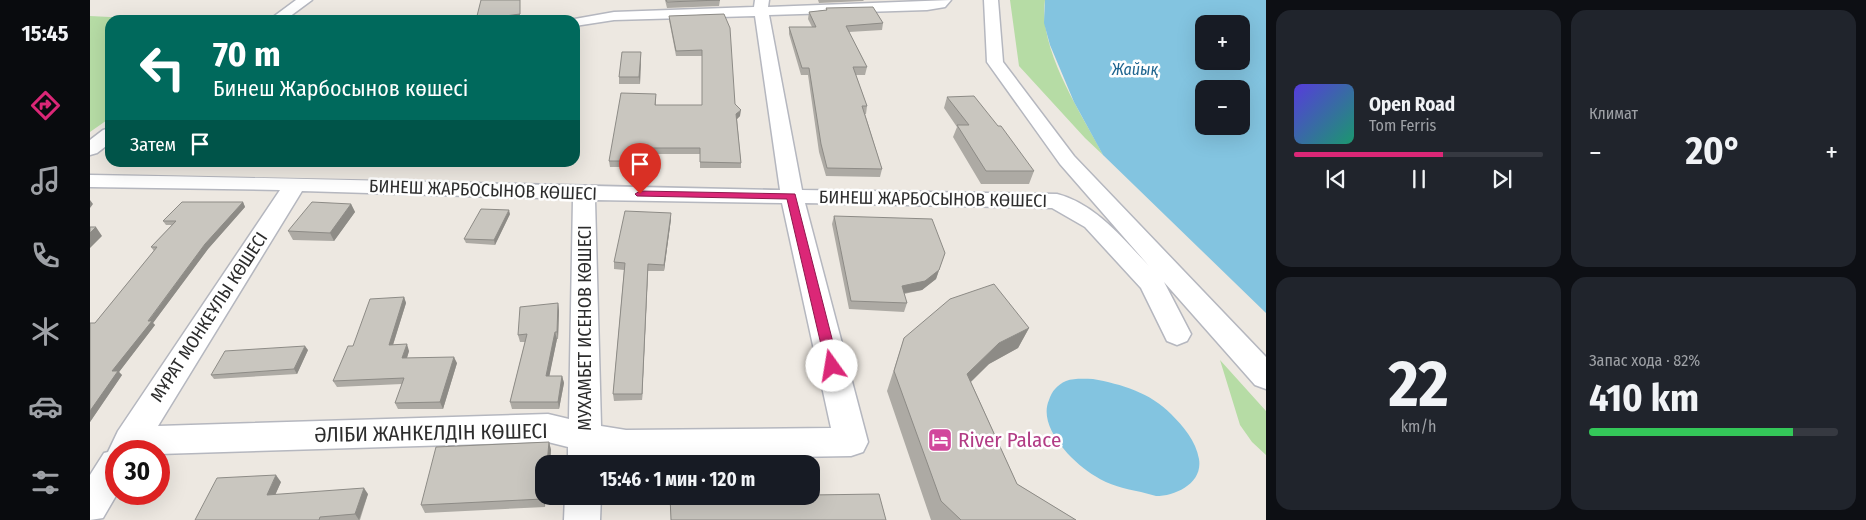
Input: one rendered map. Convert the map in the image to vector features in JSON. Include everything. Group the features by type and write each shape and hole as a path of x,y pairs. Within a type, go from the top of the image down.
{"street":[{"path":"283,15 305,0"},
{"path":"614,16 622,0"},
{"path":"991,0 994,62 1067,160 1266,376"},
{"path":"580,21 614,16 762,5 927,6 942,2"},
{"path":"762,5 792,196"},
{"path":"90,149 105,138"},
{"name":"БИНЕШ ЖАРБОСЫНОВ КӨШЕСІ","path":"90,181 295,184 584,193 1057,201 1093,222 1152,284 1178,334"},
{"name":"МҰРАТ МОНКЕҰЛЫ КӨШЕСІ","path":"129,440 295,184"},
{"name":"МУХАМБЕТ ИСЕНОВ КӨШЕСІ","path":"584,193 585,451"},
{"name":"ӘЛІБИ ЖАНКЕЛДІН КӨШЕСІ","path":"170,465 548,428 585,451 626,445 850,442 792,196"},
{"path":"582,520 583,505"}],"green space":[{"path":"1010,0 1045,0 1048,39 1054,60 1103,155 1019,66"},
{"path":"90,16 105,17 105,122 90,132"},
{"path":"1220,360 1266,411 1266,455 1252,442 1240,425"}],"water":[{"name":"Жайық","path":"1045,0 1266,0 1266,313 1103,155 1074,102 1050,45 1044,23"},
{"path":"1093,379 1135,390 1154,400 1176,419 1195,446 1199,459 1197,475 1186,487 1172,494 1156,496 1123,488 1106,482 1086,470 1059,443 1048,421 1047,410 1052,394 1060,384 1066,381"}],"building":[{"path":"481,0 520,0 520,14 477,15"},
{"path":"666,0 720,0 667,2"},
{"path":"873,7 883,23 846,26 867,67 853,67 867,106 862,106 882,169 827,168 821,144 809,68 802,68 789,27 816,27 809,12 827,10 826,8"},
{"path":"724,14 730,28 735,104 741,110 736,114 741,163 700,162 700,148 648,148 647,161 609,161 621,93 656,94 655,105 702,105 702,50 676,51 669,16"},
{"path":"622,52 641,52 639,77 619,77"},
{"path":"974,96 998,126 1001,126 1034,171 986,171 957,125 969,125 947,97"},
{"path":"182,202 243,202 205,244 148,321 152,321 112,371 118,371 90,411 90,323 95,323 157,247 151,247 176,221 163,221"},
{"path":"312,202 351,204 330,233 288,231"},
{"path":"481,209 509,210 494,240 464,239"},
{"path":"625,211 671,213 664,265 648,264 642,394 613,394 625,263 614,262"},
{"path":"834,216 932,219 945,253 939,270 925,281 902,286 907,303 851,301"},
{"path":"90,227 96,227 90,233"},
{"name":"River Palace","path":"994,284 1029,328 999,343 967,374 1017,484 1076,520 961,520 941,501 894,371 904,338 950,299"},
{"path":"404,297 389,345 407,344 402,358 454,357 440,402 395,403 404,378 333,381 348,346 353,346 370,299"},
{"path":"558,303 557,332 555,332 546,376 562,376 558,402 510,402 527,334 518,335 520,307"},
{"path":"305,346 294,369 211,375 225,351"},
{"path":"549,442 548,455 535,455 535,499 421,505 436,447"},
{"path":"276,475 267,495 364,488 355,514 320,517 319,520 195,520 217,478"},
{"path":"879,494 886,520 671,520 670,505 820,505 820,495"}],"place":[{"name":"River Palace","path":"940,440"}],"route":[{"path":"640,194 792,196 832,366"}]}
